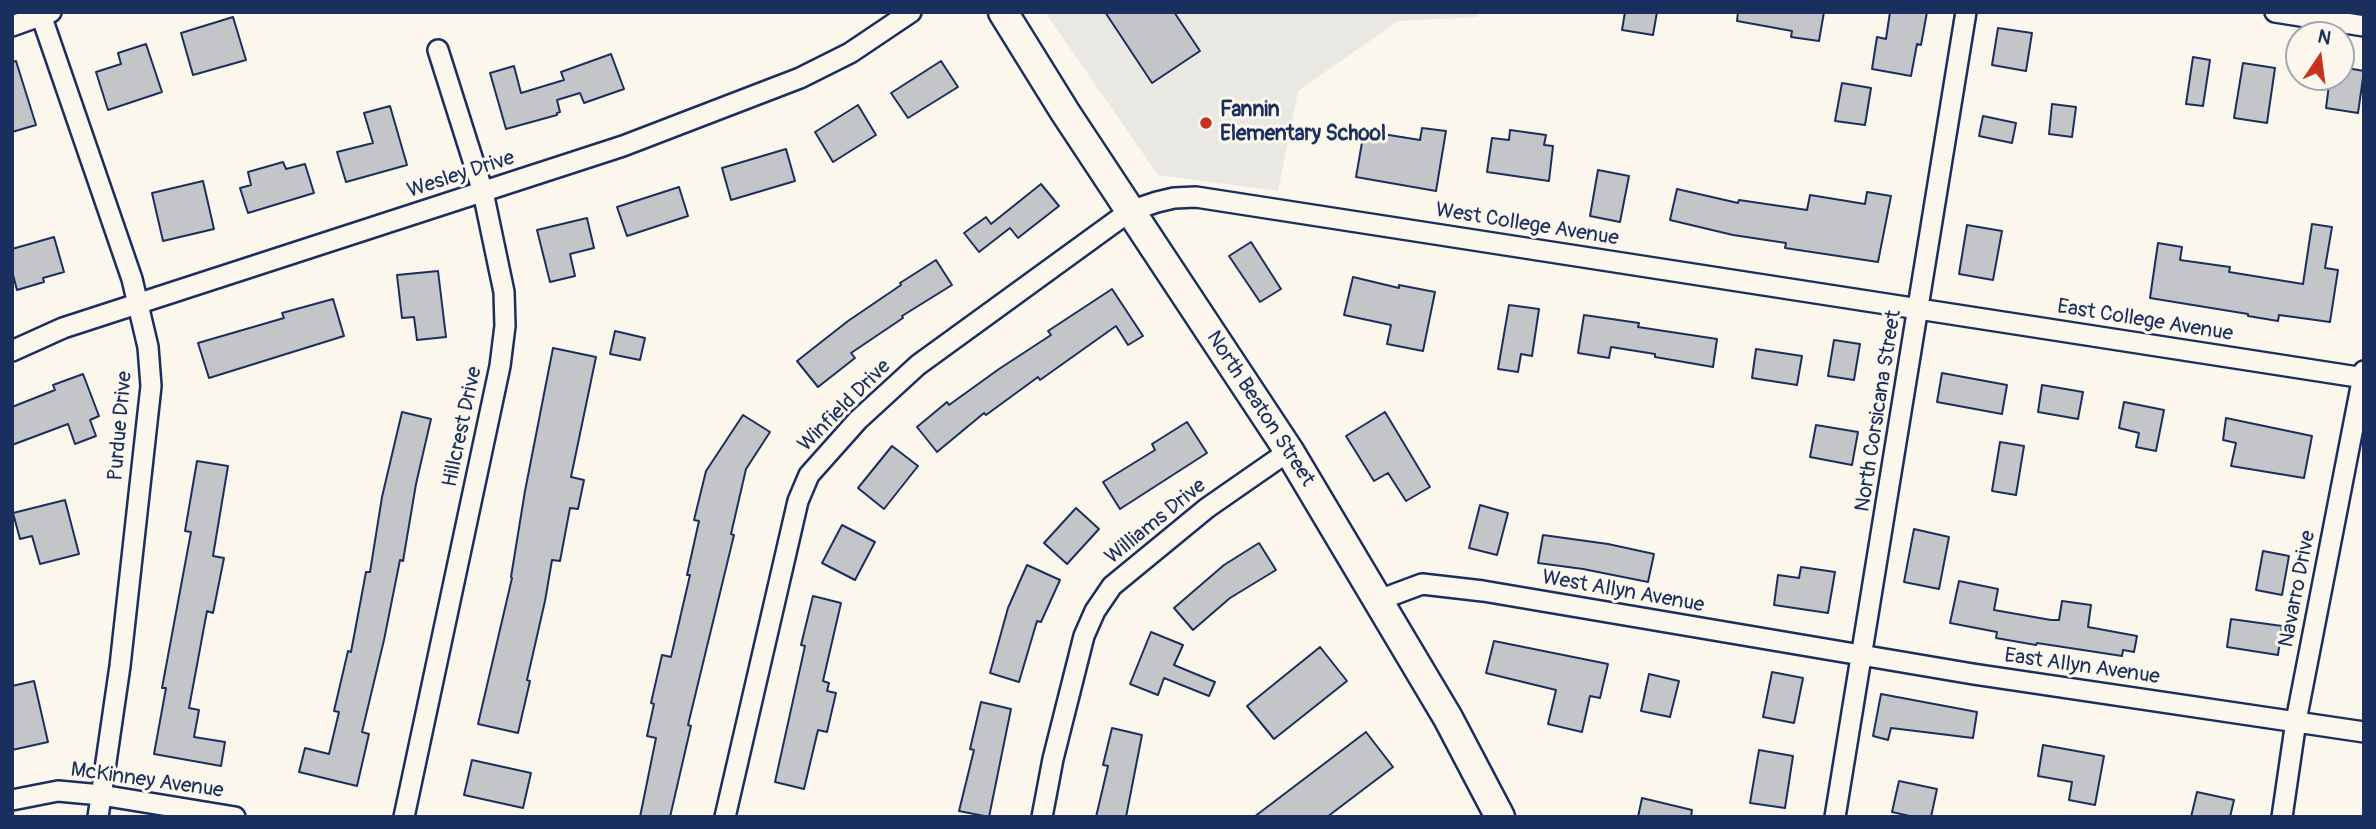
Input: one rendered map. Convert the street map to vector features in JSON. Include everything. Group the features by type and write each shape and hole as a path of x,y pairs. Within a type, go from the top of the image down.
{"main road":[{"name":"North Beaton Street","path":"1003,12 1130,211 1289,451 1448,718 1500,817"}],"street":[{"name":"Wesley Drive","path":"12,351 63,328 623,146 800,78 850,53 911,12"},
{"name":"North Corsicana Street","path":"1835,817 1966,12"},
{"path":"2275,12 2364,26"},
{"path":"12,26 44,13"},
{"name":"Purdue Drive","path":"44,13 132,279 148,347 151,386 120,666 98,817"},
{"name":"Hillcrest Drive","path":"404,817 500,366 506,326 504,292 484,191 438,50"},
{"name":"West College Avenue","path":"1130,211 1174,198 1196,197 1919,310"},
{"name":"Winfield Drive","path":"725,817 797,501 809,475 858,420 918,365 1130,211"},
{"name":"East College Avenue","path":"1919,310 2363,376"},
{"name":"Navarro Drive","path":"2282,817 2296,721 2363,376"},
{"name":"Williams Drive","path":"1042,817 1053,759 1084,636 1106,594 1112,586 1207,508 1289,451"},
{"name":"West Allyn Avenue","path":"1379,600 1422,584 1483,591 1862,654"},
{"name":"East Allyn Avenue","path":"1862,654 1973,674 2364,732"},
{"name":"McKinney Avenue","path":"12,800 58,791 101,795 235,817"}],"shaded area":[{"name":"Fannin Elementary School","path":"1045,12 1479,12 1478,17 1398,21 1298,91 1278,191 1158,175"}],"building":[{"path":"1105,12 1174,12 1200,51 1152,83"},
{"path":"1625,12 1657,12 1653,35 1622,30"},
{"path":"1738,12 1824,12 1819,41 1791,37 1792,31 1737,21"},
{"path":"1890,12 1927,12 1921,45 1917,44 1911,76 1872,69 1877,37 1886,39"},
{"path":"233,17 246,60 193,75 181,33"},
{"path":"1998,28 2032,33 2026,71 1992,65"},
{"path":"146,44 162,92 108,110 96,72 121,64 118,53"},
{"path":"611,54 624,89 584,103 580,93 557,100 560,112 557,115 506,129 490,73 514,66 521,93 564,80 561,72"},
{"path":"2193,57 2210,60 2203,106 2186,104"},
{"path":"16,61 36,125 12,132 12,62"},
{"path":"941,61 958,87 908,118 891,93"},
{"path":"2243,63 2275,68 2267,123 2234,118"},
{"path":"2355,69 2364,71 2358,113 2326,108 2328,91 2355,91"},
{"path":"1842,83 1871,88 1865,125 1835,121"},
{"path":"2052,104 2076,107 2072,137 2049,134"},
{"path":"858,105 876,135 833,162 815,132"},
{"path":"390,106 407,165 346,182 337,152 373,143 364,113"},
{"path":"1983,116 2016,123 2012,143 1979,136"},
{"path":"1422,128 1446,131 1436,191 1356,177 1364,131 1420,140"},
{"path":"1510,130 1546,135 1544,145 1553,146 1549,181 1487,172 1492,138 1509,140"},
{"path":"786,149 795,181 731,200 722,168"},
{"path":"283,162 286,169 305,164 314,193 248,213 240,188 251,185 248,172"},
{"path":"1598,170 1629,176 1620,222 1590,216"},
{"path":"203,181 214,229 163,241 152,193"},
{"path":"1041,184 1059,206 1018,238 1010,228 979,252 964,233 986,217 991,224"},
{"path":"679,187 688,216 627,236 617,207"},
{"path":"1677,189 1738,203 1739,200 1807,210 1810,195 1865,204 1867,192 1891,196 1878,262 1785,248 1786,243 1733,235 1670,220"},
{"path":"587,218 594,248 570,254 575,276 550,282 537,230"},
{"path":"2312,224 2332,227 2325,268 2338,270 2330,322 2279,315 2278,321 2150,298 2158,243 2182,247 2180,260 2230,267 2229,272 2303,284"},
{"path":"1967,225 2002,231 1993,280 1959,274"},
{"path":"54,237 64,272 43,278 44,282 17,290 12,271 12,249"},
{"path":"1251,242 1281,289 1260,302 1229,256"},
{"path":"936,260 952,285 902,316 903,318 851,353 855,358 818,387 797,361 848,321 901,285 900,283"},
{"path":"438,271 446,337 417,340 414,317 402,318 397,275"},
{"path":"1353,277 1399,288 1399,285 1435,292 1423,351 1387,344 1391,325 1344,315"},
{"path":"1112,289 1143,336 1128,345 1116,326 1040,380 1038,377 986,415 984,413 937,452 917,427 947,402 949,405 1051,335 1048,331"},
{"path":"333,299 344,336 209,378 198,343 284,318 282,313"},
{"path":"1509,305 1539,309 1532,356 1521,354 1518,372 1498,369"},
{"path":"1584,315 1639,323 1638,327 1717,339 1713,367 1611,347 1609,358 1578,353"},
{"path":"615,331 645,338 640,360 610,354"},
{"path":"1834,340 1860,344 1854,380 1828,376"},
{"path":"553,348 596,357 571,477 584,480 578,509 570,508 560,561 552,560 518,733 478,724 512,578 525,491"},
{"path":"1756,349 1802,356 1797,385 1752,378"},
{"path":"1942,373 2007,385 2002,414 1937,402"},
{"path":"83,374 99,416 90,420 96,436 75,444 68,424 12,445 12,407 55,390 53,385"},
{"path":"2042,385 2083,392 2078,419 2038,412"},
{"path":"2124,402 2164,410 2156,451 2136,447 2139,433 2119,428"},
{"path":"402,412 431,419 416,484 403,561 400,560 362,732 369,734 357,786 299,772 305,748 329,754 339,712 334,711 348,651 351,652 366,572 370,572 382,497"},
{"path":"1385,412 1430,487 1406,501 1388,473 1374,481 1346,436"},
{"path":"743,415 770,432 746,469 731,534 734,535 688,725 691,726 670,817 640,817 656,738 647,736 654,704 651,703 662,655 671,657 690,575 687,575 699,521 694,520 706,471"},
{"path":"2226,418 2312,436 2304,478 2231,466 2236,443 2223,440"},
{"path":"1187,422 1207,453 1120,509 1103,482 1155,450 1152,444"},
{"path":"1816,425 1858,432 1852,465 1810,457"},
{"path":"2000,442 2024,446 2016,495 1992,491"},
{"path":"892,446 918,466 884,509 858,488"},
{"path":"197,461 228,466 213,556 224,558 213,613 207,611 189,708 199,710 194,737 225,742 221,766 154,754 166,688 162,688 191,532 185,531"},
{"path":"65,500 79,554 40,564 32,536 20,539 13,513"},
{"path":"1480,505 1508,513 1497,555 1469,548"},
{"path":"1076,508 1099,529 1067,564 1044,543"},
{"path":"842,525 875,542 855,580 822,563"},
{"path":"1914,529 1949,537 1939,589 1904,582"},
{"path":"1543,535 1654,554 1648,582 1538,563"},
{"path":"1259,543 1276,570 1230,598 1193,630 1174,608 1224,565"},
{"path":"2263,551 2289,556 2282,595 2256,590"},
{"path":"1027,565 1060,580 1041,622 1037,621 1019,682 990,673 1008,608"},
{"path":"1801,567 1835,572 1828,613 1774,605 1778,575 1799,578"},
{"path":"1959,581 1998,589 1994,610 2059,620 2062,601 2091,605 2088,627 2137,636 2134,652 2123,650 2122,656 2037,643 2036,645 1996,638 1997,632 1950,623"},
{"path":"813,596 841,603 823,681 829,683 827,691 836,693 827,732 818,730 804,789 775,782 805,646 801,645"},
{"path":"2231,619 2282,626 2278,655 2227,647"},
{"path":"1151,632 1183,645 1174,665 1215,682 1209,696 1164,678 1158,695 1130,684"},
{"path":"1494,641 1608,664 1600,698 1590,696 1582,732 1548,724 1556,690 1486,673"},
{"path":"1320,647 1347,681 1274,739 1247,706"},
{"path":"1772,672 1803,678 1794,723 1763,717"},
{"path":"1649,674 1679,681 1670,717 1641,711"},
{"path":"34,681 48,742 12,750 12,686"},
{"path":"1881,694 1977,712 1973,738 1891,728 1888,740 1873,736"},
{"path":"981,702 1011,709 989,817 959,811 974,750 970,749"},
{"path":"1112,728 1142,735 1126,817 1096,817 1108,766 1103,765"},
{"path":"1366,732 1393,767 1327,817 1254,817"},
{"path":"2043,745 2104,756 2095,805 2069,800 2072,782 2038,776"},
{"path":"1759,750 1793,756 1785,808 1750,803"},
{"path":"472,760 531,773 523,808 464,795"},
{"path":"1899,781 1937,789 1931,817 1914,817 1892,812"},
{"path":"2197,792 2234,800 2230,817 2191,817"},
{"path":"1642,798 1692,810 1691,817 1638,817"}],"place":[{"name":"Fannin Elementary School","path":"1206,123"}]}
